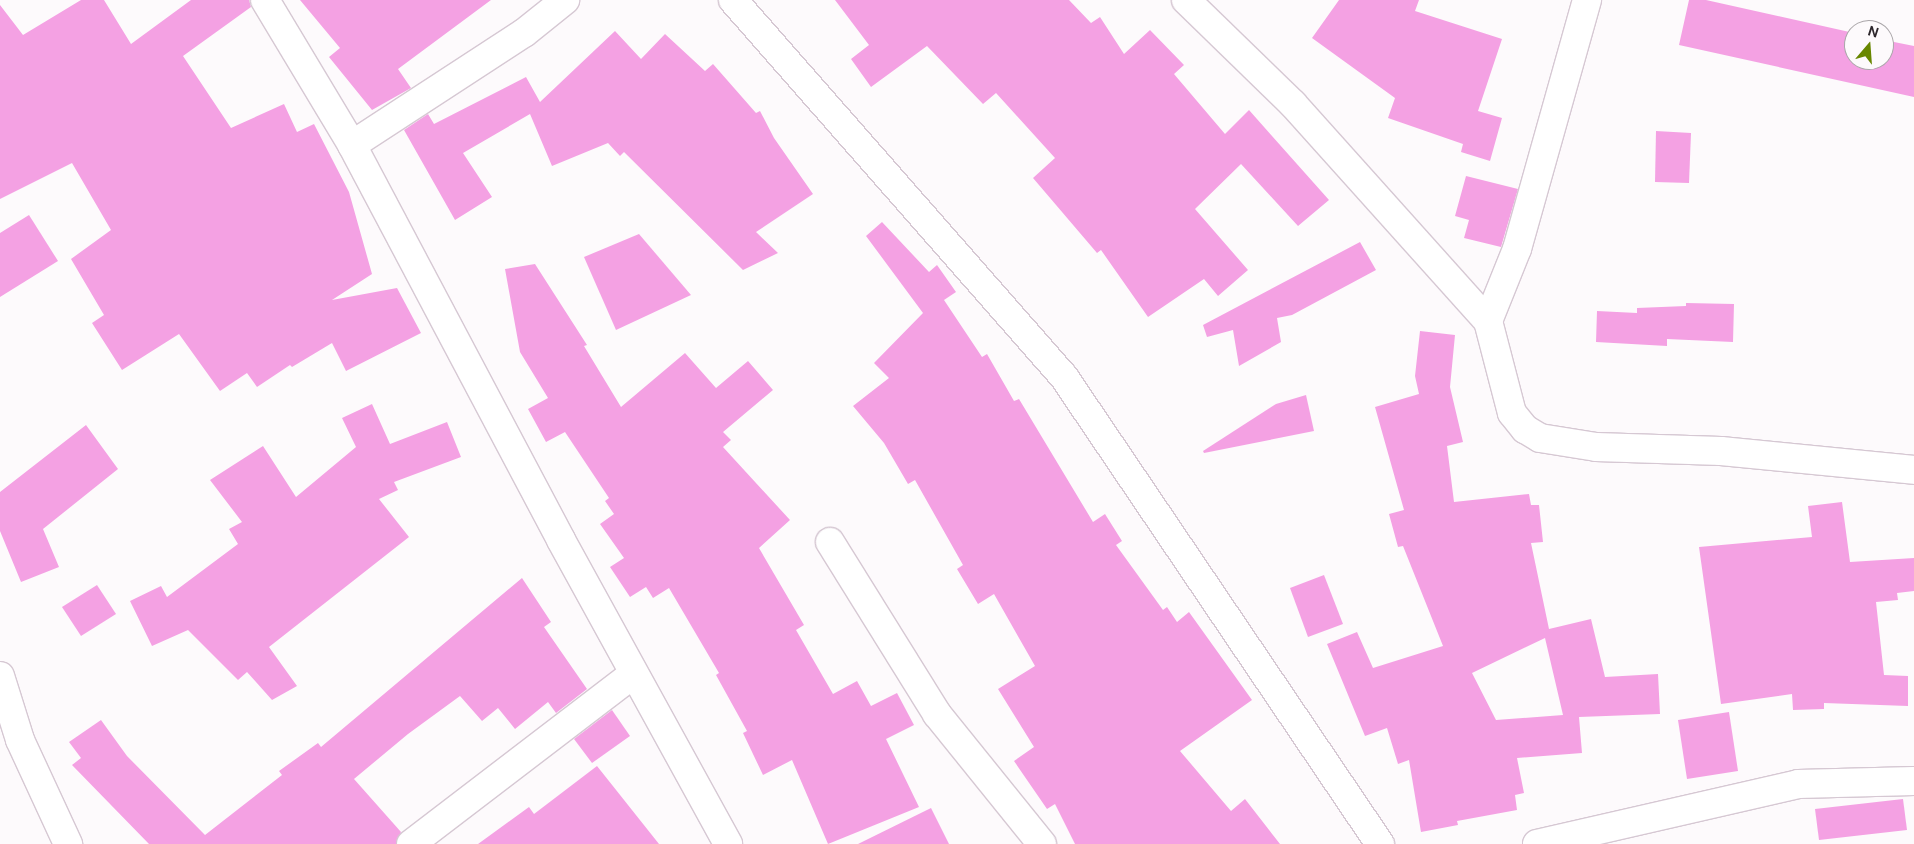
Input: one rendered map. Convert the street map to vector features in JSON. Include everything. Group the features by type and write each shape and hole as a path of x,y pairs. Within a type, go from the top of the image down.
{"street":[{"path":"265,0 352,145 633,674 728,844"},
{"path":"352,145 524,33 565,0"},
{"path":"733,0 1064,377 1380,844"},
{"path":"1186,0 1293,104 1488,321 1512,412 1524,429 1540,438 1596,446 1721,451 1914,470"},
{"path":"1488,321 1516,249 1588,0"},
{"path":"830,542 937,714 1042,844"},
{"path":"411,844 633,674"},
{"path":"0,676 20,740 68,844"},
{"path":"1536,844 1798,784 1914,781"}],"building":[{"path":"81,0 104,0 131,44 191,0 249,0 251,7 183,56 231,128 284,104 297,132 314,124 349,192 372,274 332,300 397,288 421,333 346,371 332,343 292,367 290,365 257,387 247,373 220,391 179,334 122,370 92,323 104,315 71,259 111,230 72,163 0,199 0,5 23,35"},
{"path":"300,0 491,0 398,69 411,88 372,110 329,57 340,48"},
{"path":"835,0 1069,0 1091,23 1100,17 1124,54 1150,30 1184,65 1174,74 1225,134 1249,110 1329,200 1298,226 1241,164 1195,209 1248,270 1218,296 1204,279 1148,317 1101,250 1097,253 1033,178 1055,158 996,93 983,104 927,46 871,87 851,59 869,45"},
{"path":"1339,0 1419,0 1415,11 1502,39 1478,111 1502,118 1490,161 1461,152 1463,144 1388,118 1395,98 1312,38"},
{"path":"1689,0 1706,0 1844,31 1844,70 1894,70 1894,42 1914,46 1914,97 1679,45"},
{"path":"615,31 641,59 665,34 705,71 713,64 756,113 760,111 774,138 813,194 756,232 778,253 743,270 624,152 620,156 608,143 552,166 530,114 463,153 492,197 455,220 404,130 428,114 434,124 526,77 540,102"},
{"path":"1656,131 1691,133 1689,183 1655,182"},
{"path":"1466,176 1518,189 1501,247 1464,238 1469,220 1455,216"},
{"path":"29,215 58,261 0,297 0,233"},
{"path":"882,222 929,272 937,265 956,292 944,300 982,357 987,354 1014,401 1019,399 1093,522 1105,514 1122,541 1116,545 1163,610 1167,607 1177,622 1189,612 1252,700 1180,751 1231,811 1245,799 1280,844 1075,844 1055,804 1047,809 1014,761 1034,747 998,689 1035,666 994,594 978,604 957,569 963,565 915,480 908,484 884,443 853,406 889,378 874,363 923,313 866,236"},
{"path":"639,234 691,295 616,330 584,257"},
{"path":"1360,242 1376,270 1292,315 1277,318 1281,342 1239,366 1233,330 1207,337 1203,325"},
{"path":"535,264 587,345 584,346 621,407 685,353 716,388 748,361 773,390 723,432 731,440 723,447 790,520 759,548 804,625 796,630 833,694 857,681 871,706 897,693 914,725 886,739 919,807 828,844 792,760 763,775 743,733 747,731 716,675 719,673 669,588 653,598 646,587 630,597 610,567 624,558 600,524 614,514 605,501 609,498 565,432 546,442 528,409 548,398 520,352 505,269"},
{"path":"1686,303 1734,304 1733,342 1667,339 1667,346 1596,342 1597,311 1637,313 1637,308 1686,306"},
{"path":"1420,331 1455,335 1450,387 1463,442 1447,446 1454,502 1529,494 1531,505 1539,505 1543,542 1531,543 1549,629 1591,619 1605,677 1658,674 1660,714 1579,717 1582,753 1517,758 1524,793 1515,795 1517,810 1457,821 1458,825 1421,832 1409,760 1398,764 1387,728 1365,736 1327,644 1357,632 1373,668 1443,646 1403,546 1398,547 1389,514 1404,510 1375,407 1419,394 1415,376","holes":["1545,638 1563,715 1496,720 1472,673"]},
{"path":"1306,395 1314,431 1204,453 1203,451 1276,404"},
{"path":"372,404 390,444 447,422 461,457 394,482 398,490 379,499 409,537 269,647 297,686 272,700 247,672 238,680 188,630 152,646 130,601 161,586 167,597 238,544 229,529 242,522 210,480 263,446 296,497 356,447 342,418"},
{"path":"86,425 118,469 43,529 59,567 21,582 0,531 0,492"},
{"path":"1842,502 1850,562 1914,558 1914,591 1897,593 1898,600 1876,602 1884,675 1908,676 1908,706 1824,703 1824,709 1793,710 1792,694 1721,704 1699,547 1812,537 1808,506"},
{"path":"1324,575 1343,624 1308,637 1290,588"},
{"path":"522,578 551,622 544,627 587,689 556,713 548,702 515,729 498,708 482,721 460,696 408,734 354,779 401,832 396,844 149,844 72,765 81,758 69,742 101,720 127,756 205,835 282,775 279,771 318,743 321,747"},
{"path":"97,585 116,614 81,636 62,607"},
{"path":"612,710 630,736 592,763 574,739"},
{"path":"1729,712 1738,771 1687,779 1678,720"},
{"path":"597,766 659,844 478,844 529,807 534,814"},
{"path":"1903,799 1907,830 1819,840 1815,809"},
{"path":"931,808 949,844 858,844"}]}
